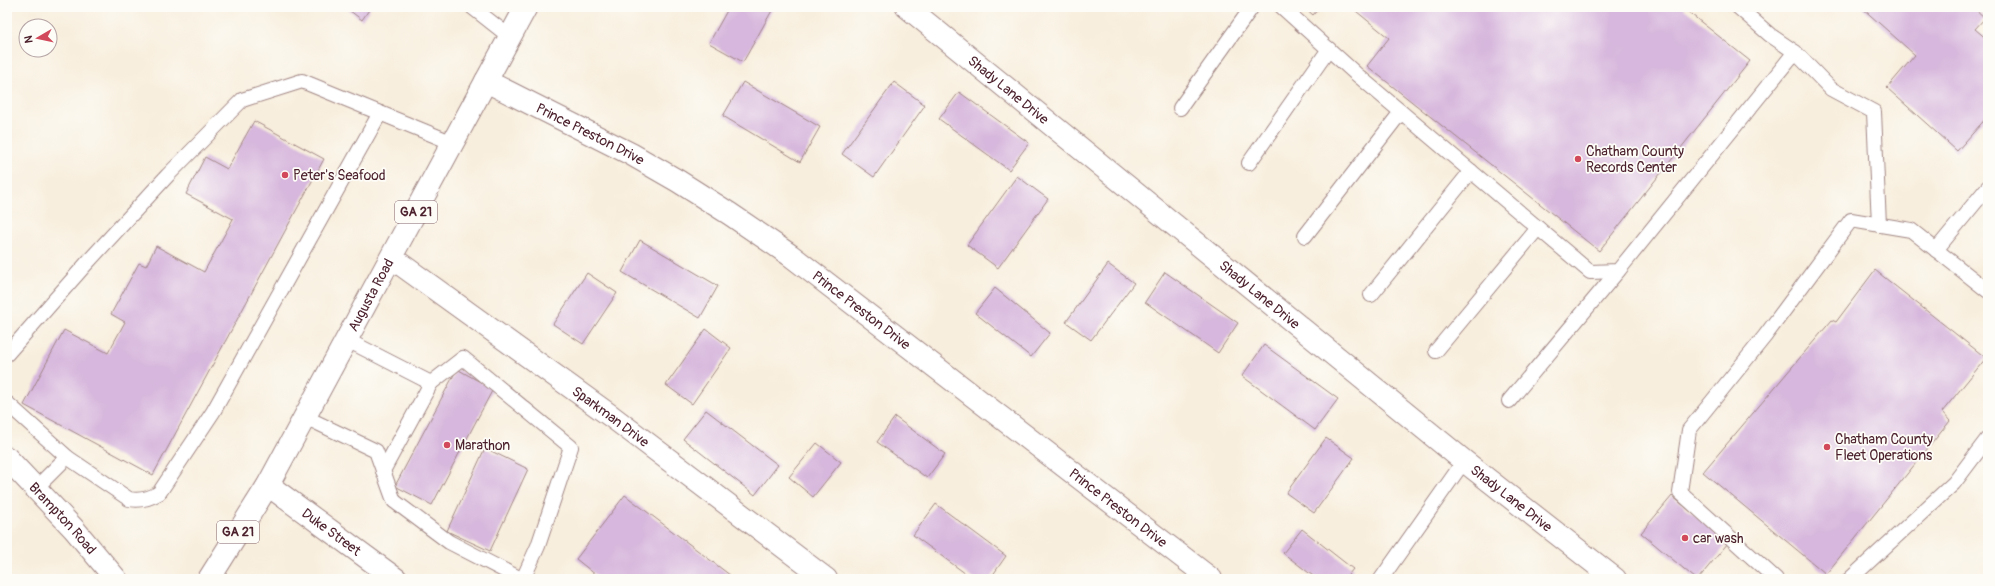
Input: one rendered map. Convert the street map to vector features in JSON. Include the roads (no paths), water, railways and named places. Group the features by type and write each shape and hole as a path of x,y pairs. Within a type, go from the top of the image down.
{"main road":[{"name":"Augusta Road","path":"209,579 268,485 392,258 526,7"},
{"name":"Shady Lane Drive","path":"906,7 1464,461 1615,579"},
{"name":"Prince Preston Drive","path":"486,81 630,154 678,181 742,222 790,255 1211,579"},
{"name":"Sparkman Drive","path":"392,258 611,416 826,579"},
{"name":"Brampton Road","path":"10,467 36,488 74,529 116,579"},
{"name":"Duke Street","path":"268,485 396,579"}],"lane":[{"path":"472,7 510,37"},
{"path":"1180,108 1252,7"},
{"path":"1282,7 1401,112 1590,272 1618,271"},
{"path":"1738,7 1770,35 1795,52 1831,89 1874,112 1879,225"},
{"path":"1249,163 1329,49"},
{"path":"1509,401 1618,271 1795,52"},
{"path":"7,354 91,258 168,175 242,100 302,81 453,144"},
{"path":"1305,236 1401,112"},
{"path":"7,403 66,457 129,499 137,501 151,498 159,493 213,412 380,113"},
{"path":"1371,295 1471,172"},
{"path":"1936,250 1988,186"},
{"path":"1776,579 1680,492 1689,430 1765,336 1851,220 1911,230 1988,290"},
{"path":"1436,351 1538,228"},
{"path":"347,340 431,383"},
{"path":"305,417 376,451 383,471 394,501 449,542 522,579 538,546 571,447 463,358 431,383 383,471"},
{"path":"1850,579 1954,483 1988,438"},
{"path":"36,488 66,457"},
{"path":"1381,579 1464,461"}],"place":[{"name":"Chatham County Records Center","path":"1578,159"},
{"name":"Peter's Seafood","path":"285,175"},
{"name":"Marathon","path":"447,445"},
{"name":"Chatham County Fleet Operations","path":"1827,447"},
{"name":"car wash","path":"1685,538"}]}
